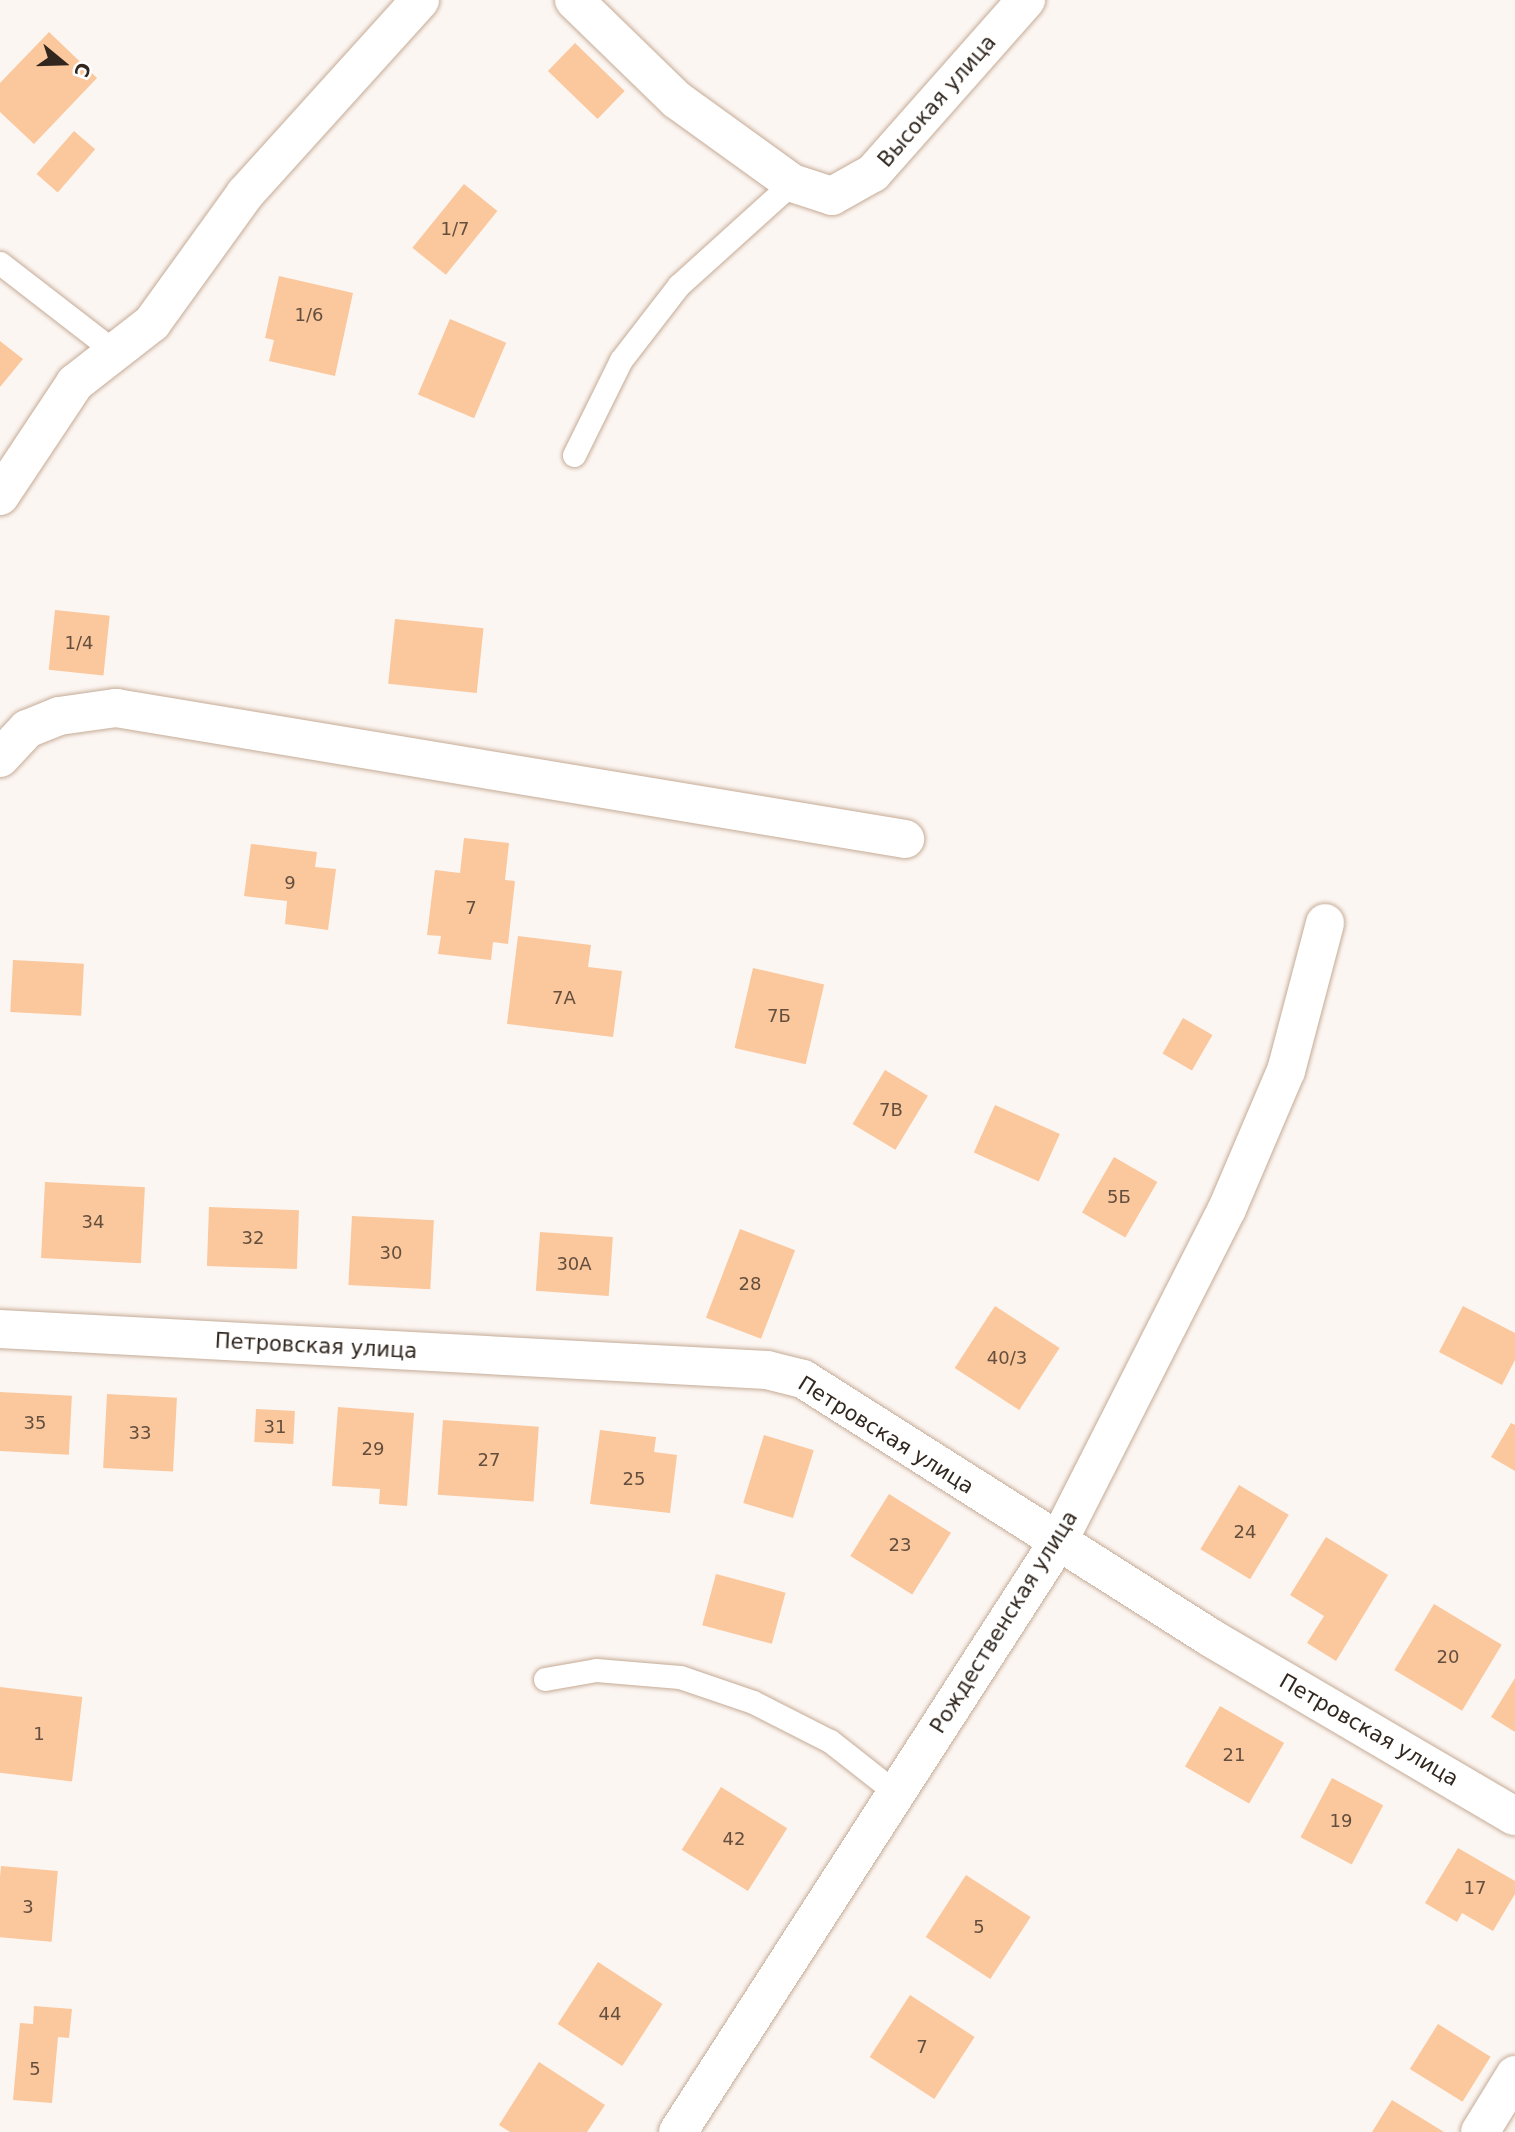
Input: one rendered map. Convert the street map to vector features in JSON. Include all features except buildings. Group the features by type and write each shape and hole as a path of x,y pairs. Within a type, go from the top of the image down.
{"street":[{"path":"0,496 75,383 152,323 245,194 420,0"},
{"name":"Высокая улица","path":"575,0 677,100 792,183 831,195 873,173 1026,0"},
{"path":"0,758 27,729 59,716 116,708 905,839"},
{"name":"Рождественская улица","path":"678,2132 1058,1542 1227,1209 1286,1071 1325,923"},
{"name":"Петровская улица","path":"0,1329 767,1370 803,1380 1058,1542 1515,1816"},
{"path":"1480,2132 1515,2075"}],"lane":[{"path":"574,455 621,360 679,285 792,183"},
{"path":"0,263 114,351"},
{"path":"545,1679 596,1670 680,1677 753,1702 830,1741 896,1793"}]}
